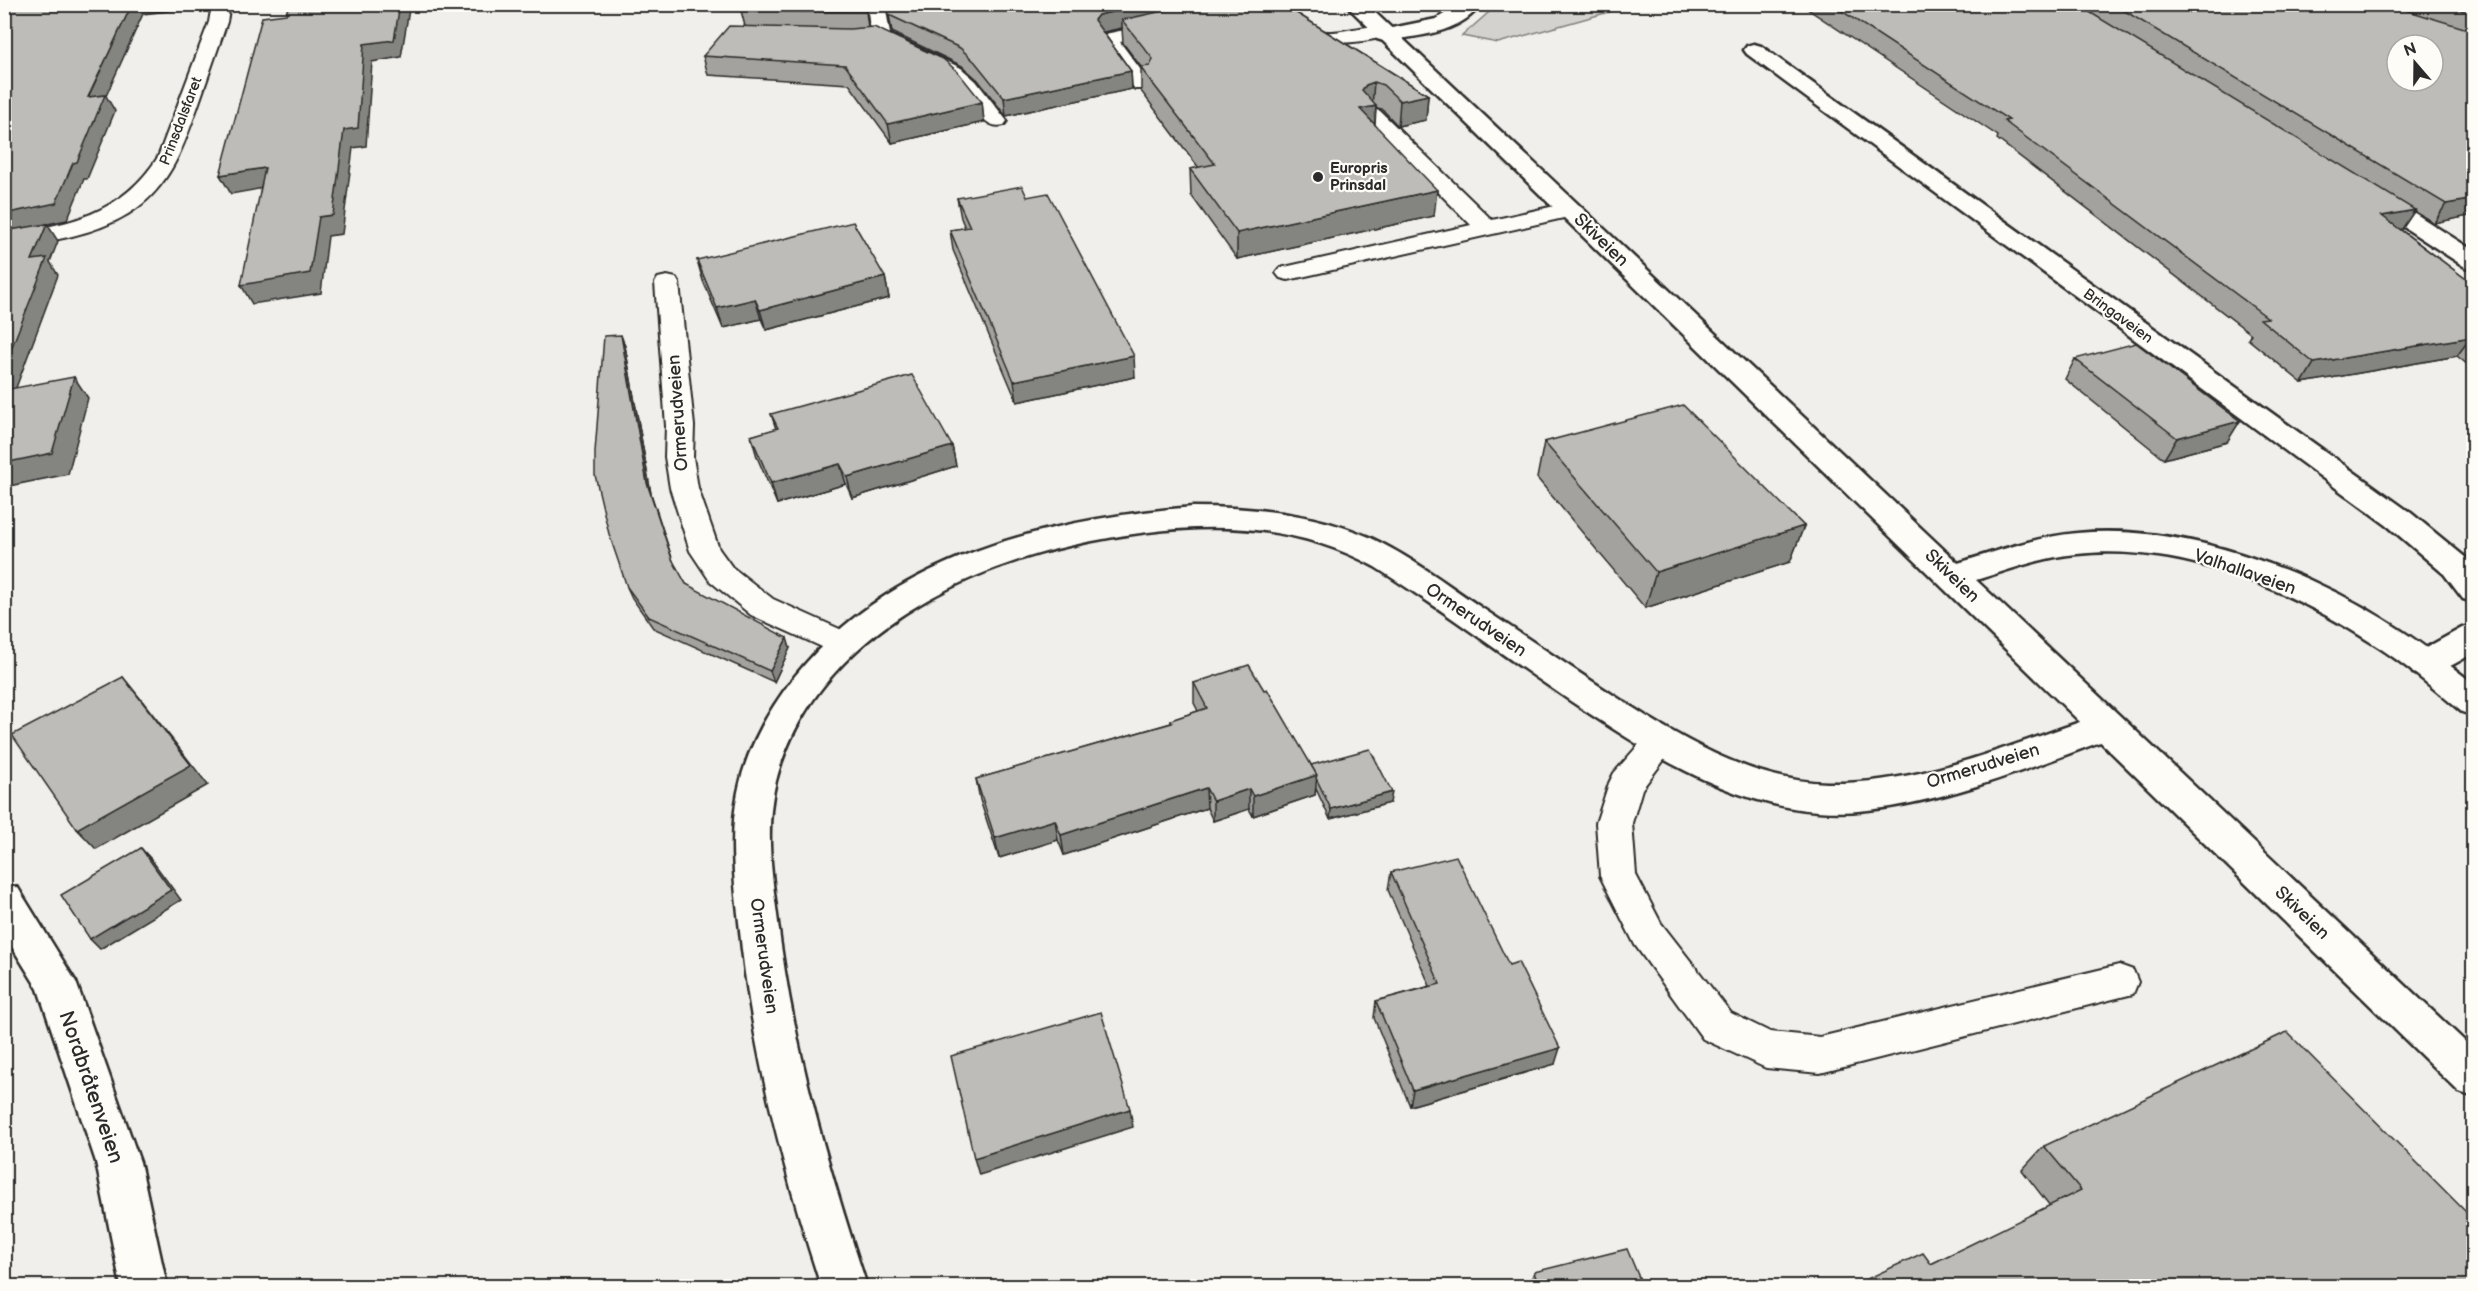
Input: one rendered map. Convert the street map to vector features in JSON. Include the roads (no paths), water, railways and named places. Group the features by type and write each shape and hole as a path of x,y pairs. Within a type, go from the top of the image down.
{"street":[{"name":"Skiveien","path":"1354,4 2474,1078"},
{"path":"1383,34 1438,24 1461,14 1472,4"},
{"name":"Bringaveien","path":"1754,50 2400,520 2455,567 2474,591"},
{"path":"2357,187 2474,262"},
{"name":"Ormerudveien","path":"844,1287 805,1153 780,1054 759,935 752,830 756,791 767,753 788,712 812,677 842,643 880,612 920,587 966,565 1018,547 1124,524 1171,518 1211,516 1266,520 1318,530 1344,539 1396,565 1660,743 1717,771 1789,794 1859,797 1945,781 2108,726"},
{"name":"Valhallaveien","path":"1952,576 2039,551 2077,543 2109,542 2183,551 2222,560 2303,591 2354,617 2425,664 2474,703"},
{"path":"2425,664 2474,636"},
{"name":"Nordbråtenveien","path":"4,900 56,982 118,1162 144,1287"}],"lane":[{"name":"Prinsdalsfaret","path":"4,241 85,226 110,216 148,190 160,176 170,157 207,52 221,4"},
{"path":"876,4 872,37 954,72 969,85 997,121"},
{"path":"1242,11 1264,5 1294,28 1306,34 1332,37 1383,34"},
{"path":"1142,84 1107,39 1179,25"},
{"path":"1373,115 1487,228"},
{"path":"1288,273 1568,210"},
{"name":"Ormerudveien","path":"667,283 680,426 679,457 684,488 705,551 721,574 762,607 842,643"},
{"path":"1660,743 1626,783 1614,823 1618,876 1648,934 1717,1026 1766,1050 1820,1054 2119,982"}],"place":[{"name":"Europris Prinsdal","path":"1318,177"}]}
